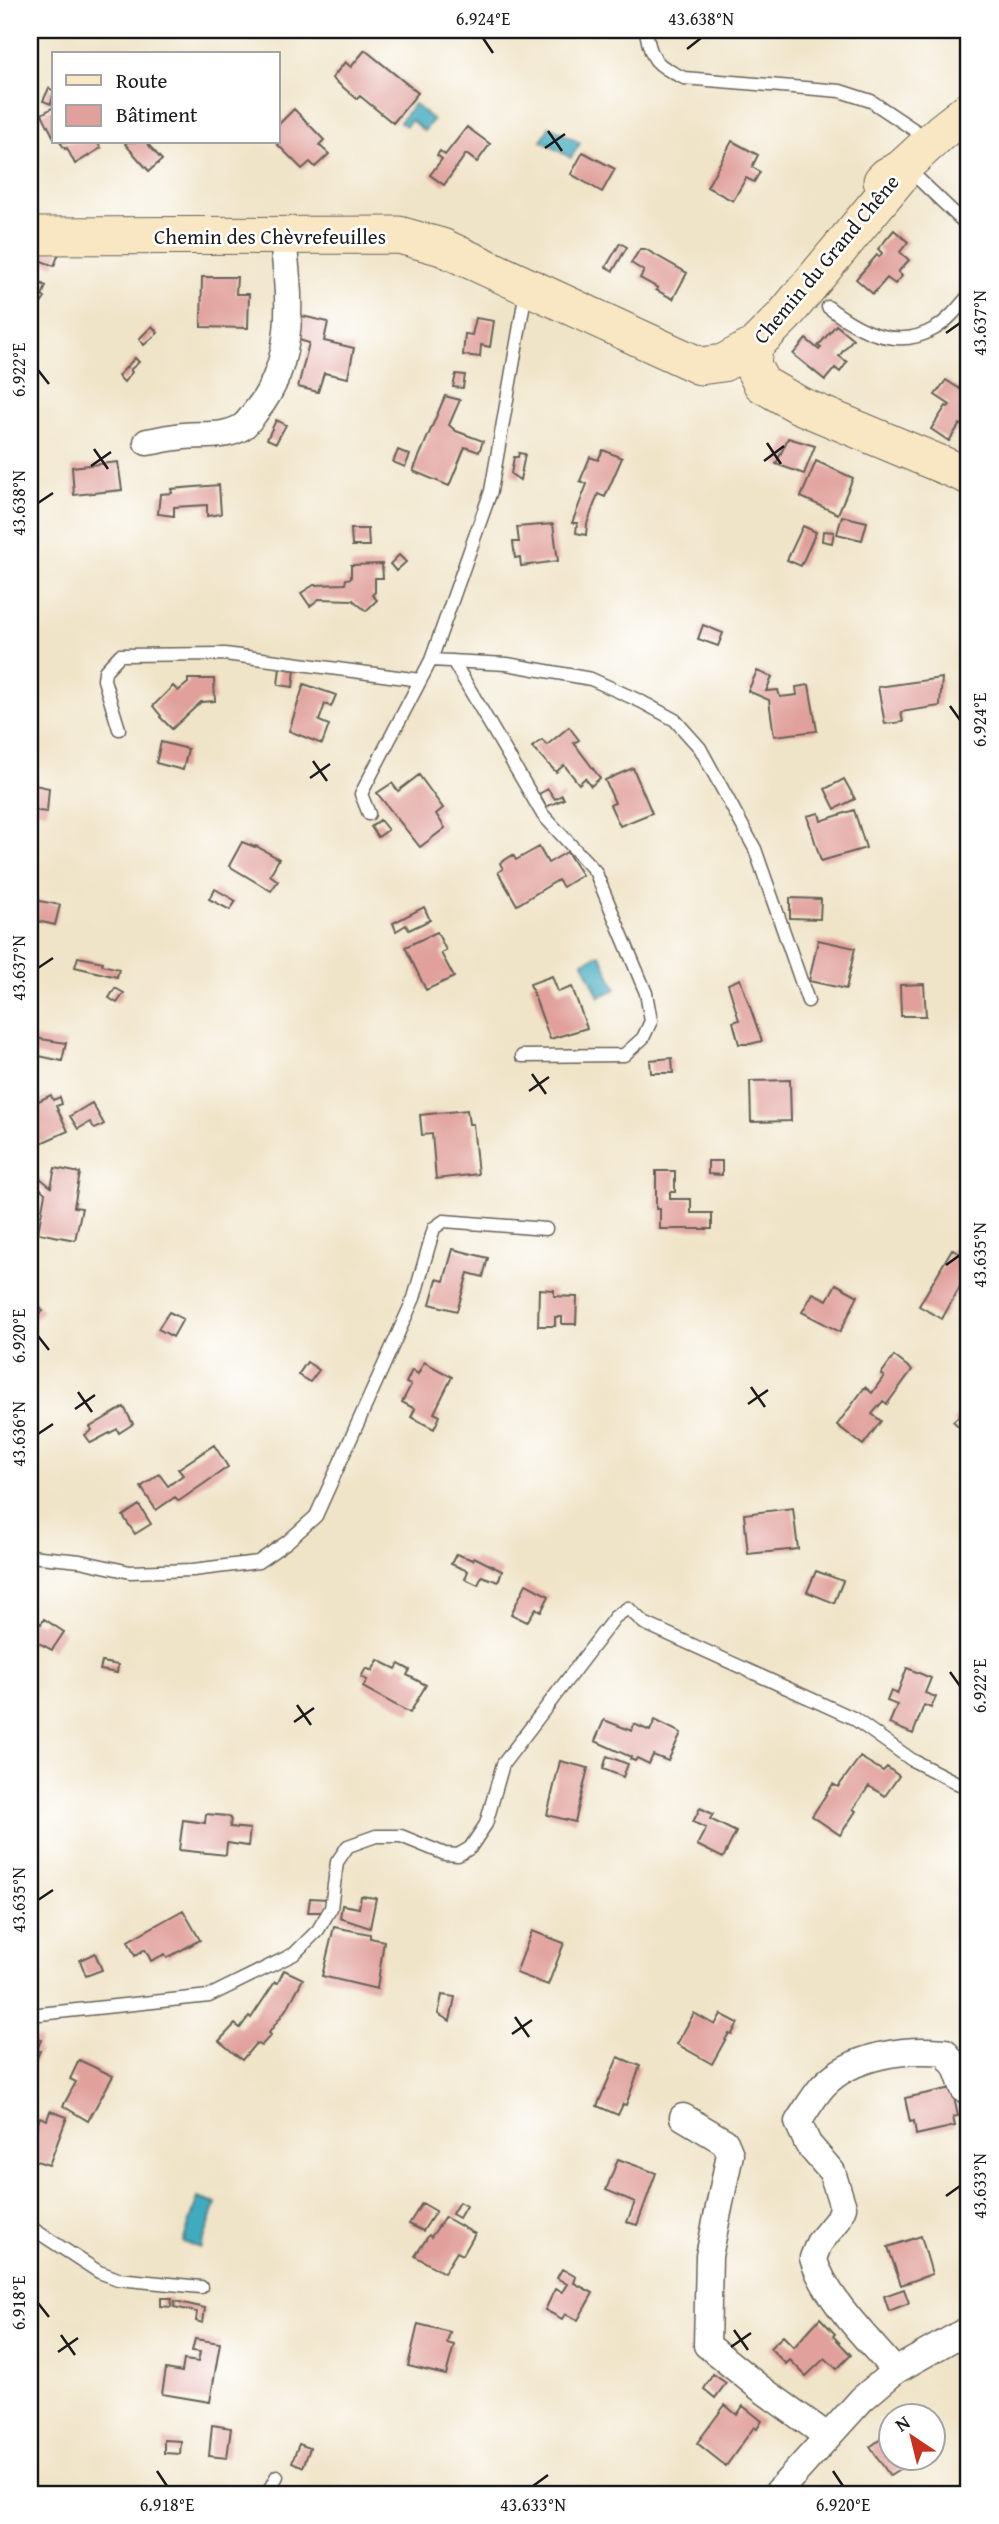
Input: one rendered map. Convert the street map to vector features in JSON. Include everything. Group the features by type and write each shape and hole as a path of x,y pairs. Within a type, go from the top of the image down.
{"main road":[{"name":"Chemin du Grand Chêne","path":"720,355 725,339 745,329 777,303 887,176 903,167 969,110"},
{"name":"Chemin du Grand Chêne","path":"655,346 720,355 810,284 899,177 903,167"},
{"name":"Chemin des Chèvrefeuilles","path":"30,236 399,235 442,247 655,346"},
{"path":"720,355 761,384 799,405 969,476"},
{"path":"720,355 743,393 799,405"}],"street":[{"path":"147,442 223,434 243,426 263,402 283,362 287,335 288,272 282,236"},
{"path":"895,2371 818,2277 813,2258 819,2243 837,2221 843,2207 832,2172 808,2144 798,2122 823,2085 845,2069 883,2055 918,2050 945,2052 956,2067 964,2089"},
{"path":"683,2117 725,2142 730,2154 709,2256 707,2345 760,2388 827,2436"},
{"path":"776,2494 862,2399 895,2371 969,2329"}],"lane":[{"path":"646,30 650,55 664,69 684,78 840,91 871,101 931,141"},
{"path":"903,167 969,227"},
{"path":"369,814 361,794 431,660 491,491 527,287"},
{"path":"828,307 862,331 901,338 934,329 969,295"},
{"path":"119,729 104,680 105,671 120,656 225,654 420,680"},
{"path":"431,660 508,664 591,679 675,720 700,748 755,849 808,1001"},
{"path":"453,661 543,815 595,871 646,993 651,1021 643,1038 624,1055 522,1056"},
{"path":"30,1556 80,1561 130,1572 193,1570 258,1562 316,1516 414,1298 435,1228 444,1221 546,1229"},
{"path":"30,2015 209,1996 294,1954 318,1930 331,1908 337,1862 348,1846 376,1836 401,1836 445,1854 458,1855 470,1848 486,1824 503,1763 615,1617 628,1608 644,1623 853,1718 912,1760 969,1789"},
{"path":"30,2227 99,2272 118,2279 201,2287"},
{"path":"267,2494 277,2476"}],"water":[{"path":"414,104 433,120 424,131 411,120 406,126 400,122"},
{"path":"550,126 580,143 571,158 541,141"},
{"path":"600,954 616,989 599,997 583,962"},
{"path":"198,2198 216,2204 201,2248 183,2242"}],"building":[{"path":"365,50 418,93 393,123 360,96 357,99 332,78 345,62 351,67"},
{"path":"49,88 52,90 51,104 43,101"},
{"path":"52,108 52,134 42,114"},
{"path":"294,109 324,140 319,145 329,154 315,167 310,162 302,169 277,144 280,144 280,123"},
{"path":"467,127 490,144 477,162 466,154 444,185 430,175 442,159 437,155 440,151 445,155"},
{"path":"732,141 758,155 752,167 760,172 754,182 746,178 733,201 707,187"},
{"path":"61,144 98,144 101,148 75,164 67,148"},
{"path":"125,144 148,144 162,160 149,171"},
{"path":"583,152 615,169 602,192 571,174"},
{"path":"894,230 908,242 900,252 909,260 898,272 902,276 895,284 887,278 873,294 856,279 877,255 879,257 882,253 878,249"},
{"path":"620,243 627,247 613,271 606,267"},
{"path":"640,249 645,249 687,273 673,299 640,278 644,271 631,263"},
{"path":"60,251 54,266 39,260 43,252"},
{"path":"202,277 237,277 236,294 249,294 248,328 201,327"},
{"path":"31,278 46,286 42,296 45,298 30,319"},
{"path":"302,316 328,322 324,341 354,348 348,378 324,373 318,392 298,387 309,343 296,339"},
{"path":"476,318 494,321 490,347 481,345 480,357 463,355 465,334 472,335"},
{"path":"836,325 853,339 839,356 847,362 840,372 835,368 825,380 793,354 806,339 819,350 821,348 818,346"},
{"path":"152,326 158,333 144,345 139,339"},
{"path":"135,358 139,362 130,370 132,372 124,382 118,376"},
{"path":"456,374 465,375 463,388 453,387"},
{"path":"946,380 969,395 969,429 960,424 949,441 931,429 946,406 950,405 935,395"},
{"path":"445,396 460,400 449,425 456,431 483,441 479,452 465,447 449,486 413,471"},
{"path":"276,420 286,425 276,443 267,439"},
{"path":"788,438 815,446 804,474 776,464"},
{"path":"398,450 410,455 405,467 393,462"},
{"path":"603,450 622,458 605,497 598,494 587,524 586,535 576,533 577,523 572,523 587,484 580,481 590,457 598,460"},
{"path":"519,453 525,454 520,480 511,474 514,457 518,457"},
{"path":"816,461 853,478 838,514 801,497"},
{"path":"118,462 122,490 74,495 72,467"},
{"path":"219,485 221,514 207,516 207,505 174,507 174,516 158,514 160,494 172,493 171,489"},
{"path":"842,516 867,522 862,540 837,534"},
{"path":"553,524 558,561 521,566 520,557 515,558 513,542 519,542 517,527"},
{"path":"803,526 816,532 801,566 787,560"},
{"path":"351,529 368,529 369,546 352,546"},
{"path":"823,531 834,532 832,543 822,541"},
{"path":"399,555 406,562 396,571 390,564"},
{"path":"382,564 383,578 375,578 375,592 372,595 377,600 366,611 353,600 319,599 310,606 301,593 314,585 345,584 346,579 351,578 351,565"},
{"path":"703,625 723,633 718,646 698,639"},
{"path":"280,668 295,670 293,687 278,685"},
{"path":"757,671 772,677 766,691 778,690 780,697 797,695 796,687 809,685 817,731 774,736 769,700 748,691"},
{"path":"942,678 940,706 901,712 903,722 885,724 878,687"},
{"path":"188,679 214,679 215,701 201,702 172,729 153,706 173,686 178,691 188,683"},
{"path":"304,684 336,695 331,707 325,704 319,721 329,725 322,744 289,731"},
{"path":"569,727 579,740 574,743 600,778 591,786 585,778 579,784 564,765 556,772 532,747 542,740 547,745"},
{"path":"161,742 188,749 183,770 156,763"},
{"path":"633,768 652,813 620,826 610,805 615,803 605,780"},
{"path":"419,775 443,808 436,814 445,828 420,847 377,793 392,783 398,791"},
{"path":"844,779 855,799 835,809 825,789"},
{"path":"30,784 49,788 47,812 30,810"},
{"path":"548,789 555,799 562,795 564,799 546,807 539,794"},
{"path":"854,810 866,848 821,861 807,816 819,813 821,821"},
{"path":"380,820 388,830 378,837 371,827"},
{"path":"242,842 256,846 279,859 270,875 278,881 271,891 229,866"},
{"path":"539,847 548,863 567,852 582,875 563,887 558,880 517,905 498,872 503,869 500,863 513,855 516,860"},
{"path":"215,889 236,901 230,910 209,899"},
{"path":"790,898 821,899 820,919 790,918"},
{"path":"30,899 60,905 55,925 33,920 30,928"},
{"path":"424,907 430,920 409,930 406,925 396,931 393,923"},
{"path":"437,932 446,950 441,953 454,977 426,990 405,947"},
{"path":"818,940 855,948 846,989 809,981"},
{"path":"78,957 103,962 102,965 119,969 117,977 75,967"},
{"path":"552,976 558,992 572,987 587,1028 550,1039 530,984"},
{"path":"740,979 762,1041 739,1044 733,1022 739,1020 728,984"},
{"path":"924,984 926,1016 901,1016 900,985"},
{"path":"115,988 124,993 117,1003 109,998"},
{"path":"35,1038 66,1043 62,1061 30,1054"},
{"path":"672,1058 673,1073 651,1073 650,1060"},
{"path":"790,1080 791,1121 751,1122 750,1081"},
{"path":"51,1095 53,1100 60,1097 62,1104 56,1106 68,1131 41,1143 39,1140 30,1144 30,1105"},
{"path":"92,1103 104,1124 95,1129 90,1122 78,1129 70,1116"},
{"path":"467,1110 469,1124 473,1124 478,1174 436,1179 432,1134 422,1135 420,1115"},
{"path":"708,1161 722,1161 722,1175 708,1174"},
{"path":"55,1168 80,1173 74,1207 82,1208 75,1240 38,1233 45,1193 30,1179 30,1170 51,1187"},
{"path":"656,1171 675,1171 675,1192 670,1192 670,1199 691,1199 691,1213 712,1213 712,1229 660,1229 660,1209 656,1209"},
{"path":"453,1249 488,1258 483,1277 468,1273 457,1311 430,1304 437,1279 444,1281"},
{"path":"952,1249 969,1260 969,1290 961,1285 942,1319 919,1306"},
{"path":"836,1284 858,1296 840,1332 802,1312 813,1293 827,1300"},
{"path":"539,1289 554,1290 554,1296 577,1297 576,1324 562,1324 562,1317 555,1317 555,1326 538,1326"},
{"path":"35,1301 43,1311 30,1322 30,1305"},
{"path":"169,1312 183,1319 173,1337 158,1329"},
{"path":"894,1356 912,1370 887,1404 883,1401 872,1414 881,1421 863,1445 837,1425 865,1387 872,1393"},
{"path":"307,1362 319,1370 310,1382 298,1375"},
{"path":"424,1362 452,1377 434,1413 440,1416 434,1429 411,1417 415,1409 402,1402 411,1385 406,1383 412,1370 418,1374"},
{"path":"124,1407 133,1424 119,1433 117,1429 91,1443 85,1435 92,1430 90,1427"},
{"path":"969,1407 969,1424 962,1430 953,1421"},
{"path":"214,1445 228,1467 179,1501 175,1497 156,1510 141,1487 159,1474 168,1486 183,1475 178,1469"},
{"path":"139,1505 151,1524 135,1534 123,1516"},
{"path":"793,1508 798,1549 748,1554 744,1514"},
{"path":"456,1554 473,1560 474,1557 502,1571 498,1582 482,1576 478,1585 465,1579 468,1571 451,1564"},
{"path":"816,1571 843,1581 834,1603 807,1592"},
{"path":"526,1584 549,1596 541,1612 536,1608 527,1622 511,1614"},
{"path":"30,1618 41,1624 44,1619 64,1632 52,1650 35,1641 32,1646 30,1644"},
{"path":"378,1660 396,1669 399,1664 410,1670 407,1675 426,1685 410,1713 363,1687 367,1680 361,1677 366,1668 372,1671"},
{"path":"102,1662 118,1665 117,1673 100,1670"},
{"path":"907,1668 931,1678 925,1693 936,1697 931,1708 924,1705 913,1734 889,1724 897,1705 887,1701 891,1691 897,1694"},
{"path":"604,1720 632,1731 634,1724 650,1731 655,1720 681,1733 668,1761 653,1755 649,1764 637,1758 635,1761 630,1759 631,1757 595,1741"},
{"path":"607,1756 628,1764 623,1777 603,1769"},
{"path":"860,1757 883,1771 887,1767 899,1776 885,1796 869,1786 840,1835 812,1816 833,1784 838,1787"},
{"path":"560,1761 588,1768 575,1822 547,1815"},
{"path":"700,1808 713,1814 710,1819 736,1832 723,1858 697,1845 706,1828 693,1822"},
{"path":"206,1814 227,1816 231,1818 230,1827 250,1829 248,1846 227,1843 226,1855 179,1850 183,1820 205,1823"},
{"path":"361,1896 376,1898 370,1928 340,1918 342,1905 359,1908"},
{"path":"310,1898 327,1899 327,1912 308,1912"},
{"path":"183,1910 200,1940 167,1958 165,1954 151,1961 145,1949 135,1956 128,1941"},
{"path":"334,1927 370,1934 370,1938 384,1941 377,1989 322,1976"},
{"path":"532,1931 564,1943 548,1985 516,1973"},
{"path":"95,1953 102,1970 86,1976 80,1960"},
{"path":"284,1970 303,1979 269,2033 271,2035 261,2046 256,2043 242,2060 219,2041 235,2024 240,2028 249,2016 251,2018 275,1982 278,1983"},
{"path":"442,1995 455,1997 450,2021 438,2014"},
{"path":"694,2013 715,2025 721,2014 738,2023 732,2034 729,2033 712,2064 677,2044"},
{"path":"30,2036 41,2040 37,2050 40,2051 30,2072"},
{"path":"618,2057 640,2066 626,2105 623,2104 618,2115 597,2106"},
{"path":"79,2060 113,2076 88,2121 63,2106 76,2082 70,2079"},
{"path":"952,2088 958,2116 953,2117 955,2126 916,2135 905,2098"},
{"path":"50,2111 67,2117 49,2165 30,2159 30,2148 40,2117 47,2120"},
{"path":"618,2159 656,2173 637,2225 627,2222 635,2202 606,2190"},
{"path":"459,2202 466,2206 459,2218 452,2214"},
{"path":"422,2203 436,2211 423,2231 409,2224"},
{"path":"445,2217 475,2234 463,2255 457,2252 444,2273 415,2256"},
{"path":"921,2236 932,2274 901,2285 888,2247"},
{"path":"562,2269 576,2277 574,2283 593,2293 578,2320 565,2314 562,2319 545,2310 555,2289 562,2292 567,2284 557,2278"},
{"path":"904,2289 909,2303 889,2311 884,2296"},
{"path":"161,2298 172,2298 171,2307 161,2306"},
{"path":"175,2301 205,2308 203,2323 196,2321 197,2312 174,2307"},
{"path":"820,2318 851,2355 837,2369 825,2358 806,2376 790,2360 786,2364 770,2348 783,2336 794,2347"},
{"path":"418,2324 450,2332 447,2343 454,2345 446,2375 408,2366"},
{"path":"195,2339 220,2343 210,2402 162,2394 166,2369 182,2372 184,2360 198,2362 200,2352 192,2351"},
{"path":"713,2374 726,2383 715,2398 704,2389"},
{"path":"725,2405 737,2415 743,2406 762,2421 757,2429 754,2427 726,2466 697,2443"},
{"path":"212,2425 231,2428 227,2458 209,2456"},
{"path":"164,2440 181,2441 180,2454 164,2453"},
{"path":"876,2442 876,2456 870,2447"},
{"path":"299,2444 310,2448 303,2467 292,2462"}]}
